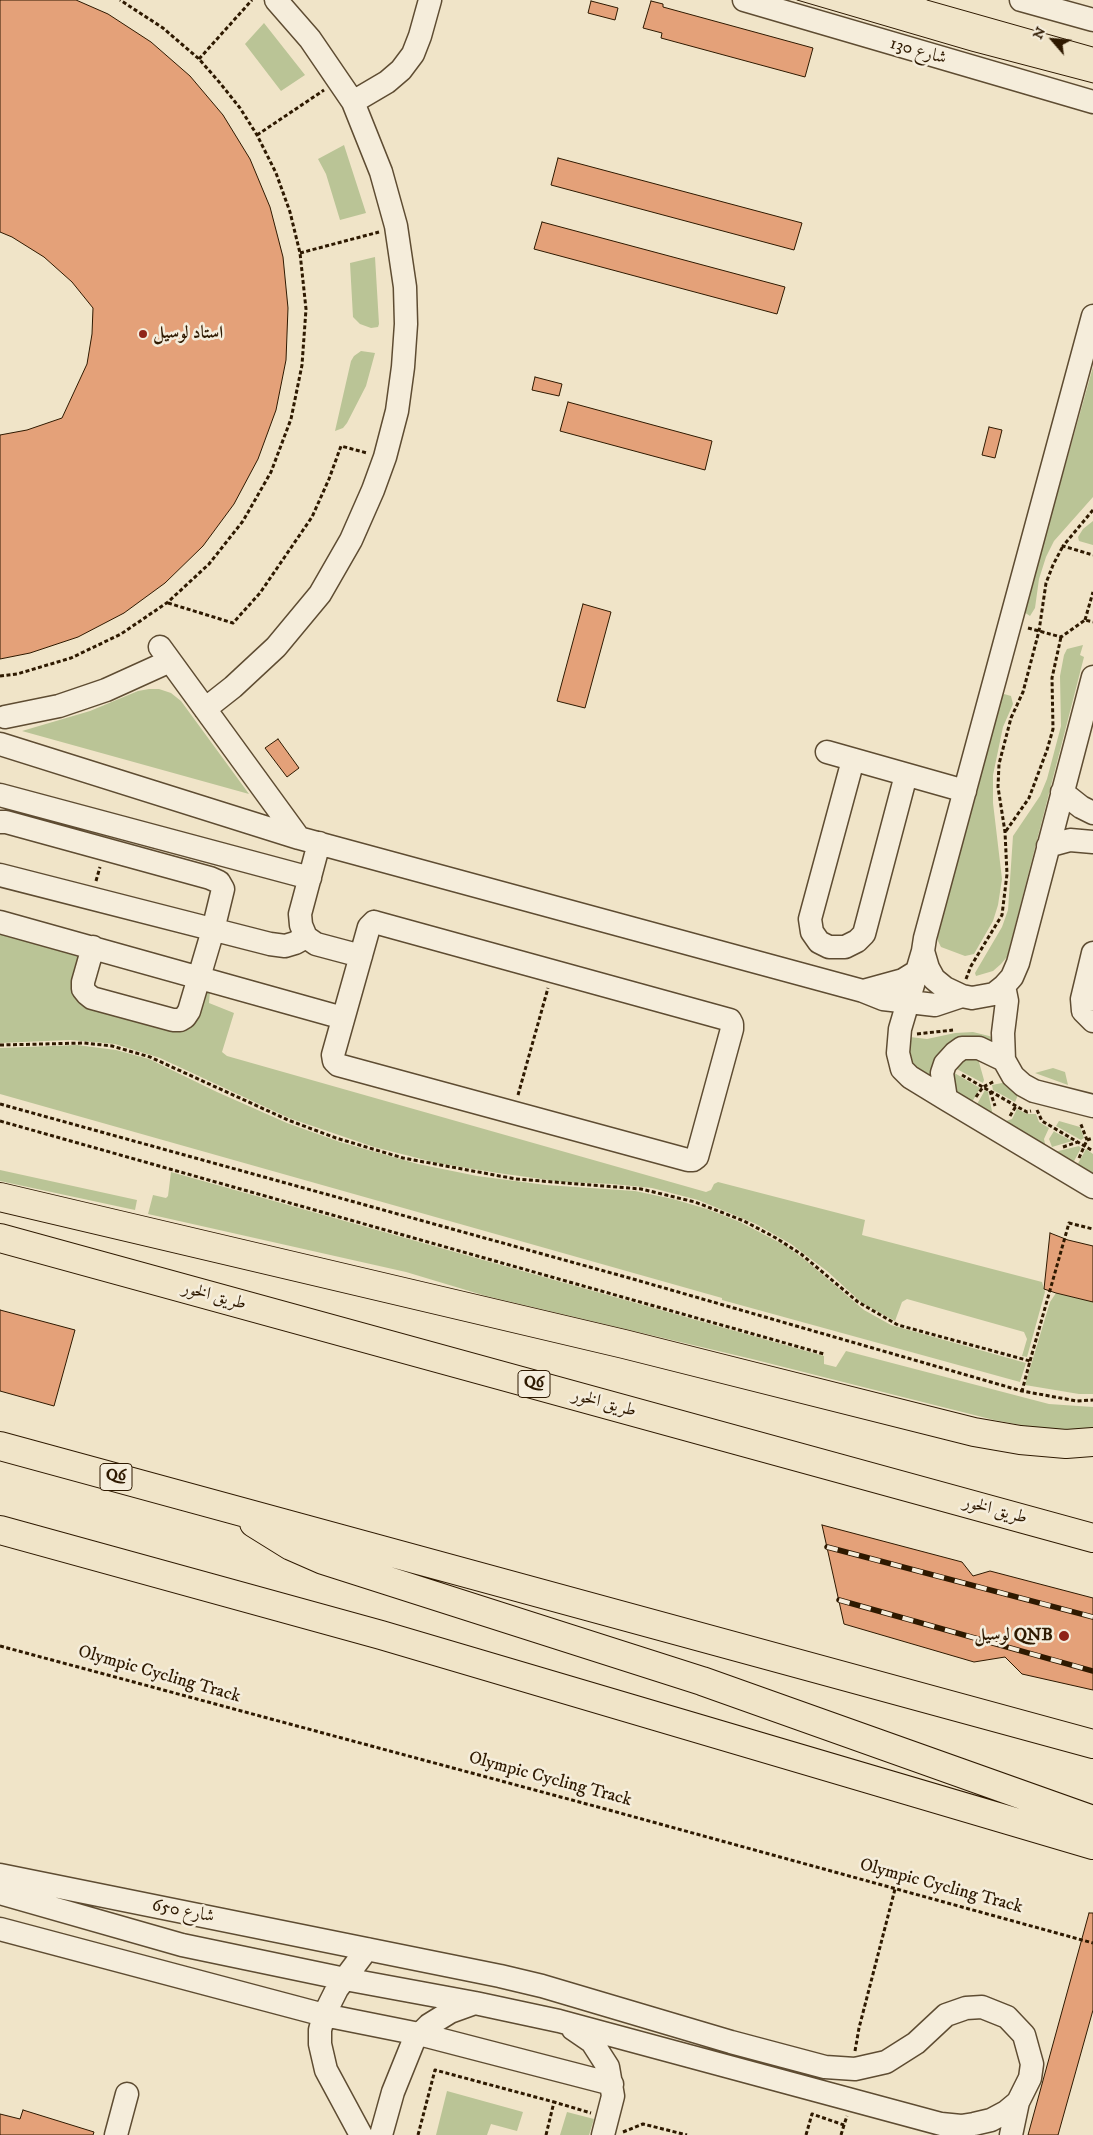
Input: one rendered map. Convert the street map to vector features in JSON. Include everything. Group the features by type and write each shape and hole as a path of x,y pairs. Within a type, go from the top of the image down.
{"highway":[{"path":"0,1197 624,1344 974,1432 1020,1440 1066,1444 1093,1442"},
{"name":"طريق الخور","path":"0,1238 1080,1531 1093,1538"},
{"name":"Q6","path":"0,1446 1093,1744"},
{"path":"232,1508 291,1546 323,1560 702,1681 1093,1820"},
{"path":"0,1530 380,1635 1093,1845"}],"street":[{"path":"205,708 233,686 276,647 320,594 351,540 373,490 385,457 397,411 403,366 406,324 405,287 396,226 381,172 353,102 310,39 276,0"},
{"path":"353,102 387,82 409,60 420,36 430,0"},
{"name":"شارع 130","path":"744,0 1093,102"},
{"path":"1021,0 1089,17"},
{"path":"1068,96 1093,119"},
{"path":"1093,316 898,1042 899,1061 902,1069 910,1077 1093,1187"},
{"path":"5,717 59,706 106,690 165,654 309,840 310,878 300,914 301,925 306,937 316,944 361,956"},
{"path":"920,962 928,968 934,979 945,988 962,996 972,998 994,994 1012,977 1018,963 1093,677"},
{"path":"0,744 309,840 863,991 883,999 935,1005 962,996"},
{"path":"827,752 965,791"},
{"path":"853,760 810,919 812,932 819,942 829,947 845,948 864,934 906,775"},
{"path":"1062,792 1080,807 1093,813"},
{"path":"0,795 310,878"},
{"path":"0,822 6,822 200,875 219,882 222,889 222,900 199,977 185,1017 180,1020 164,1018 92,998 87,994 83,989 83,982 92,948"},
{"path":"1048,846 1070,840 1093,842"},
{"path":"0,875 270,944 285,946 306,937"},
{"path":"0,922 344,1018"},
{"path":"374,922 552,970 730,1020 732,1029 699,1153 694,1160 688,1160 343,1068 334,1061 334,1055 369,927 374,922"},
{"path":"1093,953 1082,999 1083,1011 1093,1021"},
{"path":"863,991 903,980 920,962"},
{"path":"1004,986 1008,1002 1003,1033 1004,1060 1013,1076 1023,1085 1034,1091 1040,1102 1083,1104"},
{"path":"946,1099 942,1081 944,1064 955,1053 971,1047 979,1048 1004,1060"},
{"path":"0,1544 38,1550 65,1548"},
{"name":"شارع 650","path":"0,1875 500,1976 542,1986 731,2042 825,2067 841,2069 867,2067 886,2062 916,2043 946,2016 966,2008 982,2007 1006,2017 1024,2035 1032,2064 1030,2078 1018,2102"},
{"name":"شارع 650","path":"0,1893 182,1945 558,2021"},
{"path":"0,1929 324,2015 419,2034 612,2084"},
{"path":"361,2135 326,2070 321,2055 320,2030 324,2015 337,1988 367,1949"},
{"path":"381,2135 398,2077 414,2040 419,2034 450,2012 476,2003"},
{"path":"558,2021 966,2130 1006,2112 1018,2102"},
{"path":"558,2021 578,2031 592,2042 608,2068 612,2084 611,2110 603,2135"},
{"path":"116,2135 128,2094"},
{"path":"1011,2135 1018,2102"}],"path":[{"path":"199,59 252,0"},
{"path":"0,676 17,674 71,658 122,634 168,602 209,564 244,520 271,472 291,420 302,365 306,309 300,253 290,212 276,173 257,135 240,108 199,59 163,28 123,1"},
{"path":"257,135 321,92"},
{"path":"300,253 369,234"},
{"path":"168,602 233,622 260,593 312,517 330,479 341,446 385,457"},
{"path":"962,996 967,972 1002,915 1007,874 1005,832 998,787 999,764 1011,718 1023,692 1039,631 1046,583 1063,546 1093,510"},
{"path":"1063,546 1093,555"},
{"path":"1005,832 1029,798 1047,750 1053,729 1052,678 1061,637 1085,620 1093,592"},
{"path":"1085,620 1093,622"},
{"path":"1039,631 1061,637"},
{"path":"514,1113 552,970"},
{"path":"915,1034 916,1026"},
{"path":"0,1045 84,1043 112,1046 150,1057 288,1120 336,1138 403,1158 516,1179 641,1189 695,1202 744,1220 776,1238 808,1260 858,1302 898,1325 1030,1361"},
{"path":"944,1064 1027,1112 1040,1102"},
{"path":"1040,1102 1042,1121 1093,1150"},
{"path":"0,1104 652,1285 1022,1391 1077,1400 1093,1400"},
{"path":"1072,1174 1087,1140 1083,1104"},
{"path":"0,1121 824,1354"},
{"path":"1087,1140 1093,1138"},
{"path":"1022,1391 1069,1223 1093,1229"},
{"name":"Olympic Cycling Track","path":"0,1646 1093,1943"},
{"path":"859,2028 895,1890"},
{"path":"418,2135 435,2070 554,2102"},
{"path":"841,2135 852,2100"},
{"path":"806,2135 812,2114 844,2124"}],"green space":[{"path":"264,23 305,75 281,91 245,44"},
{"path":"344,145 366,213 340,220 326,174 318,159"},
{"path":"375,257 379,324 378,327 371,328 360,324 353,317 350,263"},
{"path":"361,351 375,353 366,386 347,423 343,428 335,431 351,361"},
{"path":"1093,367 1093,497 1054,541 1046,557 1039,579 1035,608 1030,616 1024,612"},
{"path":"1093,521 1093,545 1079,541 1078,537 1083,529"},
{"path":"1083,645 1080,655 1084,657 1007,957 993,971 976,976 975,973 1002,927 1008,910 1013,836 1040,796 1047,779 1061,726 1060,676 1064,655 1067,649"},
{"path":"159,689 171,693 181,701 249,794 22,731 90,711 138,691"},
{"path":"1004,694 1011,696 1013,704 1003,727 993,775 993,803 1002,879 998,905 993,921 974,954 965,956 941,947 938,936"},
{"path":"0,928 85,949 74,992 176,1026 198,992 210,991 209,1003 234,1013 222,1052 227,1056 706,1192 711,1190 714,1184 718,1182 865,1220 862,1235 1042,1282 1045,1292 1027,1357 1022,1356 1027,1339 1024,1332 907,1299 902,1302 895,1321 862,1303 827,1271 791,1244 756,1224 698,1200 652,1188 563,1182 498,1173 437,1163 374,1147 289,1118 160,1058 115,1044 70,1040 0,1043"},
{"path":"973,1032 994,1038 994,1043 984,1041 935,1082 918,1071 910,1060 907,1040 910,1037 927,1039 955,1033"},
{"path":"77,1045 116,1050 149,1059 287,1123 340,1142 418,1164 477,1176 546,1185 635,1191 707,1209 740,1222 786,1246 864,1310 891,1325 1026,1363 1020,1382 722,1300 722,1298 0,1094 0,1048"},
{"path":"977,1055 984,1080 983,1083 953,1067 958,1060"},
{"path":"1053,1068 1065,1072 1068,1085 1035,1073"},
{"path":"951,1071 980,1088 971,1104 956,1095"},
{"path":"1007,1082 1018,1095 1015,1102 993,1090 992,1085"},
{"path":"985,1090 988,1092 993,1116 976,1106"},
{"path":"1017,1109 1027,1114 1036,1114 1039,1122 1049,1128 1044,1139 1046,1149 1000,1123 1012,1119"},
{"path":"1059,1121 1080,1127 1084,1138 1081,1140 1056,1126"},
{"path":"1054,1131 1072,1141 1052,1147 1049,1139"},
{"path":"1079,1146 1081,1148 1072,1165 1050,1153"},
{"path":"1086,1149 1093,1154 1093,1177 1075,1169"},
{"path":"0,1170 137,1200 135,1210 0,1181"},
{"path":"171,1172 824,1356 824,1364 836,1367 846,1351 1049,1404 1093,1407 1093,1428 1064,1430 994,1420 752,1359 486,1296 406,1272 148,1214 153,1195 166,1198 168,1196"},
{"path":"1056,1293 1093,1302 1093,1394 1079,1394 1025,1385 1050,1302"},
{"path":"447,2091 523,2112 517,2131 491,2124 487,2135 436,2135"},
{"path":"567,2112 594,2119 589,2135 560,2135"}],"building":[{"name":"استاد لوسيل","path":"0,0 76,0 108,14 151,42 190,76 223,115 250,159 270,207 283,257 288,308 286,360 276,410 258,459 234,504 203,546 165,583 124,613 78,637 30,653 0,659 0,435 27,430 62,418 87,364 92,334 93,308 72,282 44,257 12,237 0,232"},
{"path":"591,1 618,8 615,20 588,13"},
{"path":"651,1 663,4 663,7 813,48 805,77 661,38 662,33 643,28"},
{"path":"558,158 802,223 794,250 551,185"},
{"path":"542,222 785,287 777,314 534,249"},
{"path":"535,377 562,384 559,396 532,390"},
{"path":"568,402 712,441 705,470 560,431"},
{"path":"989,427 1002,430 995,458 982,455"},
{"path":"583,604 611,612 585,708 557,701"},
{"path":"278,739 299,768 287,777 265,748"},
{"path":"1050,1233 1093,1246 1093,1302 1044,1289"},
{"path":"0,1310 75,1330 54,1406 0,1391"},
{"path":"822,1525 962,1562 973,1576 990,1571 1093,1598 1093,1690 1022,1674 1005,1657 974,1662 844,1624"},
{"path":"1089,1913 1093,1913 1093,2010 1058,2135 1028,2135"},
{"path":"23,2110 94,2132 93,2135 0,2135 0,2114 20,2119"}],"tram line":[{"path":"797,0 971,51 1093,83"},
{"path":"927,0 1093,47"}],"railway":[{"path":"827,1547 1093,1617"},
{"path":"839,1600 1093,1671"}],"place":[{"name":"استاد لوسيل","path":"143,334"},
{"name":"لوسيل QNB","path":"1064,1636"}]}
